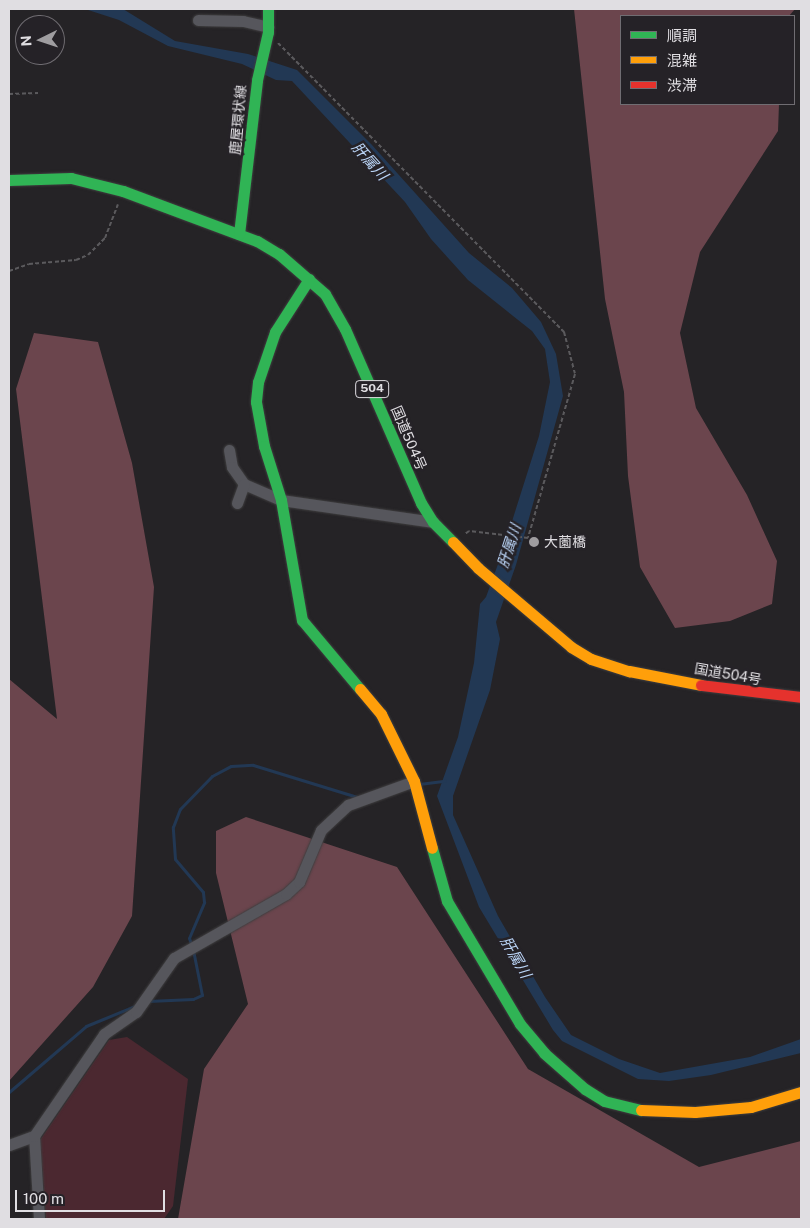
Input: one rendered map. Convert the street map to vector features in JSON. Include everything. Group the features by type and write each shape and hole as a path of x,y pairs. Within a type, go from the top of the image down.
{"main road":[{"name":"鹿屋環状線","path":"239,234 257,80 267,33 268,9"},
{"name":"国道504号","path":"9,180 64,178 123,191 239,234 279,254 325,294 345,329 421,503 433,522 478,568 570,647 591,659 629,671 716,688 801,697"},
{"path":"309,279 275,332 258,382 258,411 281,500 302,620 381,714 414,781 447,901 520,1024 544,1052 585,1089 604,1101 650,1112 751,1107 801,1092"}],"street":[{"path":"205,16 243,21 267,33"},
{"path":"229,450 232,467 244,484 281,500 433,522"},
{"path":"237,503 244,484"},
{"path":"39,1219 34,1136 88,1053 104,1034 136,1012 174,958 286,894 299,882 320,830 348,805 414,781"},
{"path":"9,1145 34,1136"}],"path":[{"path":"267,33 564,332 575,374 528,538 469,531 451,542"},
{"path":"9,94 38,93"},
{"path":"9,271 29,264 76,260 88,255 105,238 120,199"}],"shaded area":[{"path":"574,9 795,9 790,15 620,15 620,105 779,105 778,131 700,252 680,333 696,408 747,495 777,561 772,604 730,621 675,628 640,567 628,476 624,392 605,299"},
{"path":"34,333 98,342 132,463 154,587 132,916 93,987 9,1081 9,679 57,719 16,389"},
{"path":"246,817 397,867 528,1069 699,1167 801,1141 801,1219 178,1219 204,1069 248,1004 216,873 216,831"},
{"path":"127,1037 188,1079 173,1206 164,1219 46,1219 40,1140 109,1040"}],"water":[{"name":"肝属川","path":"85,9 123,9 175,41 248,54 297,70 372,145 469,253 512,288 541,322 556,354 563,396 516,565 496,622 500,639 490,690 453,796 453,815 498,916 545,997 571,1035 619,1059 660,1073 750,1057 801,1039 801,1053 711,1075 669,1081 638,1079 562,1041 553,1030 479,907 437,796 458,737 474,663 480,604 486,597 501,556 539,436 550,382 545,349 532,331 468,280 431,239 405,202 292,81 276,80 242,64 168,46 119,20"}],"waterway":[{"path":"191,944 189,938 204,902 203,892 175,859 173,827 180,809 212,776 231,766 253,765 357,797"},
{"path":"419,784 445,781"},
{"path":"148,1001 193,999 202,995 193,950"},
{"path":"9,1092 86,1026 137,1005"}],"traffic: fast":[{"path":"239,234 257,80 268,32 268,9"},
{"path":"9,180 71,178 123,191 257,241 279,254 325,294 345,329 421,503 433,522 453,542"},
{"path":"309,279 275,332 258,382 256,402 264,446 281,500 302,620 360,689"},
{"path":"432,848 447,901 520,1024 544,1053 585,1089 604,1101 641,1110"}],"traffic: slow":[{"path":"453,542 478,568 571,647 591,659 629,671 701,685"},
{"path":"360,689 381,714 414,781 432,848"},
{"path":"641,1110 695,1112 751,1107 801,1092"}],"traffic: jam":[{"path":"701,685 801,697"}],"place":[{"name":"大薗橋","path":"534,542"}]}
